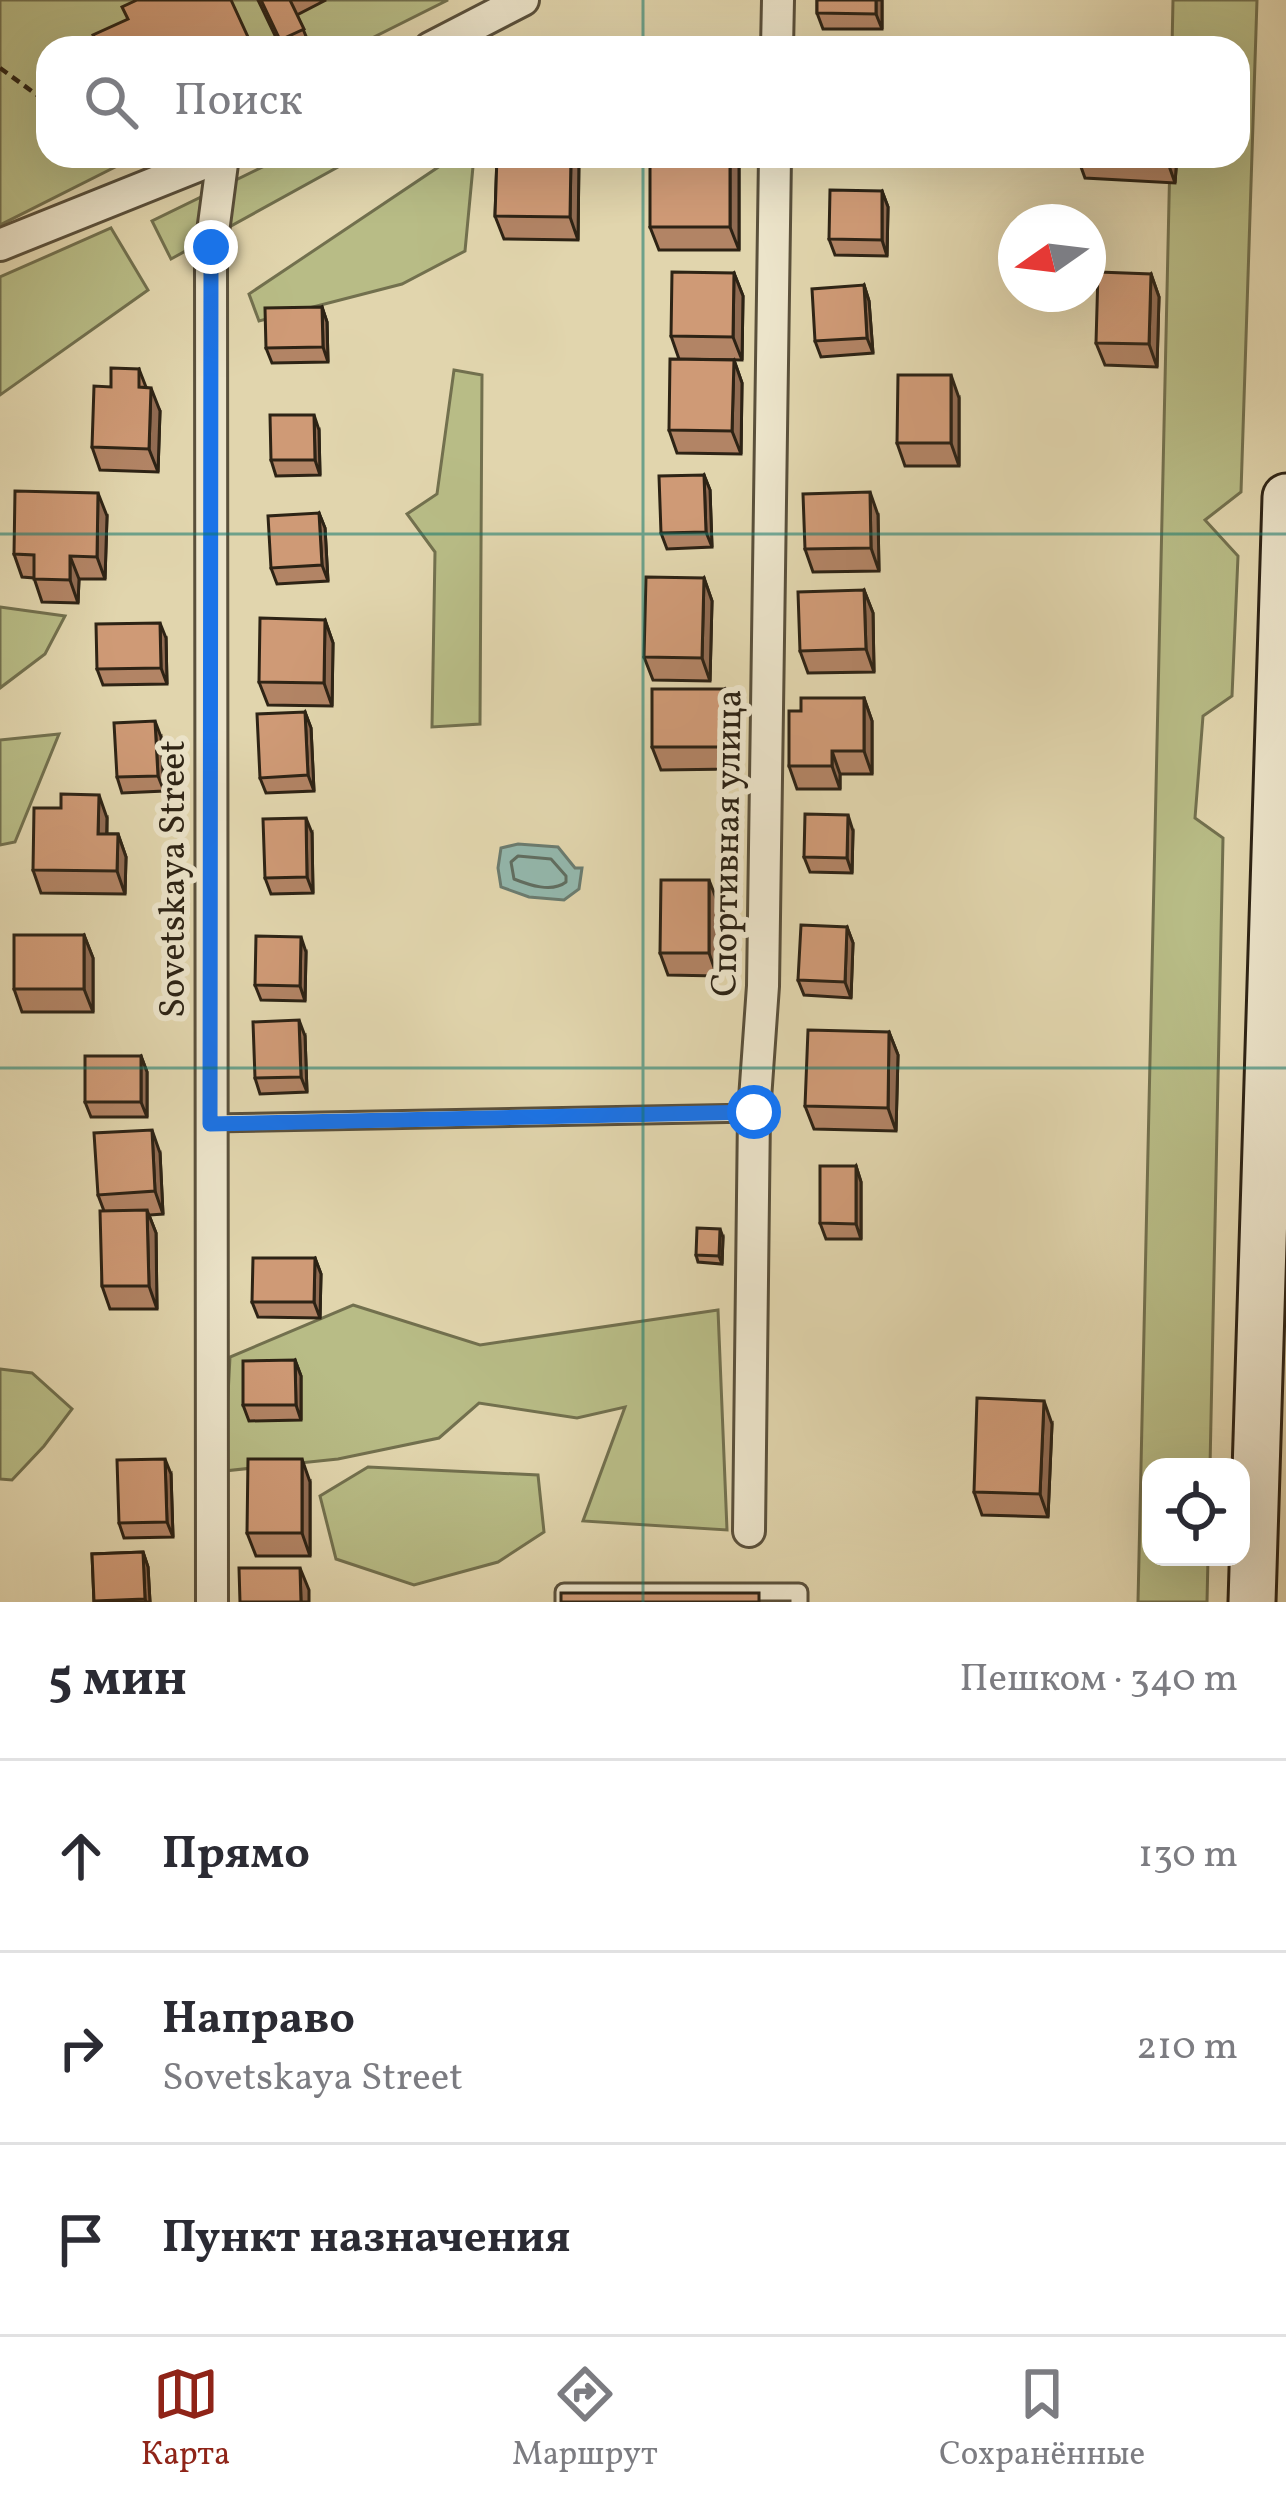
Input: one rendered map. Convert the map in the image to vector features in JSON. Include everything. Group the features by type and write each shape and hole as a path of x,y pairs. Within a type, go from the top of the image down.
{"street":[{"path":"453,36 523,0"},
{"path":"777,36 778,0"},
{"path":"0,245 192,168"},
{"name":"Sovetskaya Street","path":"212,1602 211,247 221,168"},
{"name":"Спортивная улица","path":"749,1532 754,1112 763,986 775,168"},
{"path":"1252,1602 1277,1013 1286,497"}],"lane":[{"path":"210,1124 754,1112"},
{"path":"564,1602 564,1592 800,1592 799,1602"}],"path":[{"path":"0,68 36,94"}],"green space":[{"path":"0,0 448,0 376,36 36,36 36,168 113,168 0,225"},
{"path":"1173,0 1257,0 1241,492 1205,520 1238,556 1232,696 1203,716 1195,818 1223,838 1210,1458 1142,1458 1142,1566 1208,1566 1207,1602 1138,1602 1170,168 1250,168 1250,36 1172,36"},
{"path":"260,168 336,168 171,259 152,221"},
{"path":"437,168 473,168 465,251 402,284 259,321 249,294"},
{"path":"111,228 148,290 0,395 0,277"},
{"path":"454,370 482,375 480,724 432,727 435,552 407,514 437,494"},
{"path":"0,607 65,616 45,654 0,688"},
{"path":"59,734 15,842 0,845 0,740"},
{"path":"353,1305 480,1345 718,1310 727,1530 583,1521 625,1407 577,1418 479,1403 439,1438 338,1459 224,1471 230,1357"},
{"path":"0,1369 32,1373 72,1409 12,1480 0,1479"},
{"path":"368,1467 538,1475 544,1532 498,1562 414,1585 336,1559 320,1496"}],"water":[{"path":"518,844 558,847 575,868 582,868 579,889 564,900 529,897 501,887 501,848"}],"building":[{"path":"137,0 231,0 248,36 93,36 128,19 122,7"},
{"path":"261,0 290,0 304,29 278,36"},
{"path":"817,0 876,0 876,14 817,13"},
{"path":"497,168 571,168 570,217 495,216"},
{"path":"650,168 730,168 730,227 650,227"},
{"path":"830,190 882,191 882,240 829,239"},
{"path":"672,272 734,273 733,337 671,336"},
{"path":"1106,272 1151,274 1149,344 1096,343 1097,312 1106,312"},
{"path":"864,285 867,338 815,341 812,289"},
{"path":"322,307 323,347 266,348 265,308"},
{"path":"670,359 734,360 732,431 669,430"},
{"path":"111,368 139,369 139,387 151,388 149,449 92,447 94,386 111,387"},
{"path":"898,375 951,375 951,443 897,443"},
{"path":"270,415 314,415 315,460 271,460"},
{"path":"704,475 706,532 661,533 659,476"},
{"path":"15,491 98,493 97,557 70,556 70,580 34,579 34,555 14,554"},
{"path":"870,492 871,548 805,549 803,494"},
{"path":"319,513 322,565 271,568 268,516"},
{"path":"646,577 704,578 702,658 644,657"},
{"path":"864,590 866,649 800,651 798,592"},
{"path":"260,618 325,620 324,683 259,682"},
{"path":"160,623 161,668 97,669 96,624"},
{"path":"652,689 725,689 725,747 652,747"},
{"path":"801,698 864,698 864,751 832,751 832,766 789,766 789,711 801,711"},
{"path":"305,712 308,775 260,778 257,714"},
{"path":"155,721 158,776 117,777 114,723"},
{"path":"61,794 99,795 98,834 118,834 117,871 33,870 34,808 61,808"},
{"path":"805,814 848,815 847,858 804,857"},
{"path":"306,818 307,877 265,878 263,819"},
{"path":"661,880 709,880 709,953 660,953"},
{"path":"801,925 847,927 845,982 798,980"},
{"path":"14,935 84,935 84,989 14,989"},
{"path":"256,936 301,937 300,986 255,985"},
{"path":"299,1020 301,1077 255,1078 253,1022"},
{"path":"808,1030 889,1032 888,1108 805,1106"},
{"path":"85,1056 141,1056 141,1102 85,1102"},
{"path":"152,1130 155,1191 98,1195 94,1133"},
{"path":"820,1166 856,1166 856,1224 820,1223"},
{"path":"147,1210 149,1286 102,1286 100,1211"},
{"path":"697,1228 720,1229 719,1256 696,1255"},
{"path":"253,1258 315,1258 314,1302 252,1302"},
{"path":"295,1360 296,1405 243,1405 243,1361"},
{"path":"977,1398 1044,1401 1040,1494 974,1492"},
{"path":"165,1459 167,1522 119,1523 117,1460"},
{"path":"248,1459 302,1459 302,1533 247,1533"},
{"path":"143,1552 145,1599 94,1601 92,1554"},
{"path":"239,1568 300,1568 301,1602 240,1602"},
{"path":"561,1593 759,1593 759,1602 561,1602"}],"route":[{"path":"211,247 210,1124 754,1112"}]}
